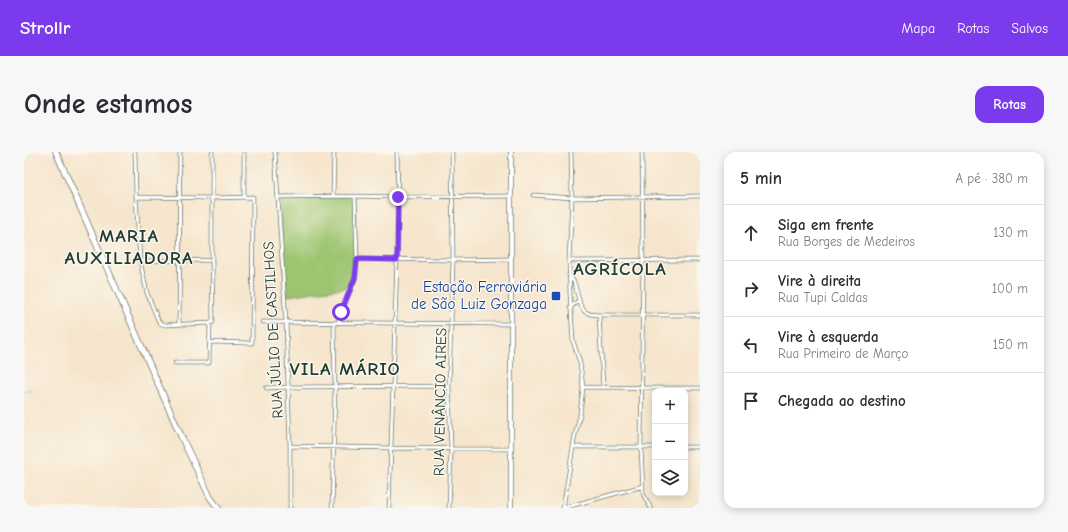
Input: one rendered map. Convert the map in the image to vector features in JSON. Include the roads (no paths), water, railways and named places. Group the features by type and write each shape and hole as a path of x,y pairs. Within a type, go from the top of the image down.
{"highway":[{"path":"56,152 181,436 210,497 213,508"},
{"path":"210,497 218,508"}],"main road":[{"path":"511,152 511,508"}],"street":[{"path":"135,152 140,261 147,293 158,320 160,323 165,325 210,324"},
{"path":"179,324 180,152"},
{"path":"175,363 210,363 210,324 213,322 212,152"},
{"path":"244,152 244,197"},
{"name":"RUA JÚLIO DE CASTILHOS","path":"275,152 286,322 290,446 290,508"},
{"path":"333,196 334,152"},
{"path":"389,508 397,260 397,152"},
{"name":"RUA VENÂNCIO AIRES","path":"449,508 449,386 453,260 452,152"},
{"path":"571,152 572,198 569,260 570,308 574,341 580,363 583,387 580,415 575,435 563,508 643,486"},
{"path":"642,152 643,260 641,447 643,493 651,508"},
{"path":"533,195 572,198 700,196"},
{"path":"277,196 511,196"},
{"path":"332,508 336,323 355,278 357,259 355,196"},
{"path":"136,197 253,197 252,343 210,342"},
{"path":"357,259 511,259"},
{"path":"140,261 212,260"},
{"path":"569,260 700,260"},
{"path":"569,275 574,282 584,311 590,314 700,315"},
{"path":"570,308 579,300"},
{"path":"599,314 602,387"},
{"path":"263,322 511,324"},
{"path":"266,388 449,386"},
{"path":"583,387 700,388"},
{"path":"290,446 511,449"},
{"path":"574,447 652,447"},
{"path":"688,447 700,447"}],"waterway":[{"path":"24,391 33,391"}],"place":[{"name":"Estação Ferroviária de São Luiz Gonzaga","path":"556,296"}],"district":[{"name":"MARIA AUXILIADORA","path":"129,246"},
{"name":"AGRÍCOLA","path":"620,268"},
{"name":"VILA MÁRIO","path":"345,368"}]}
